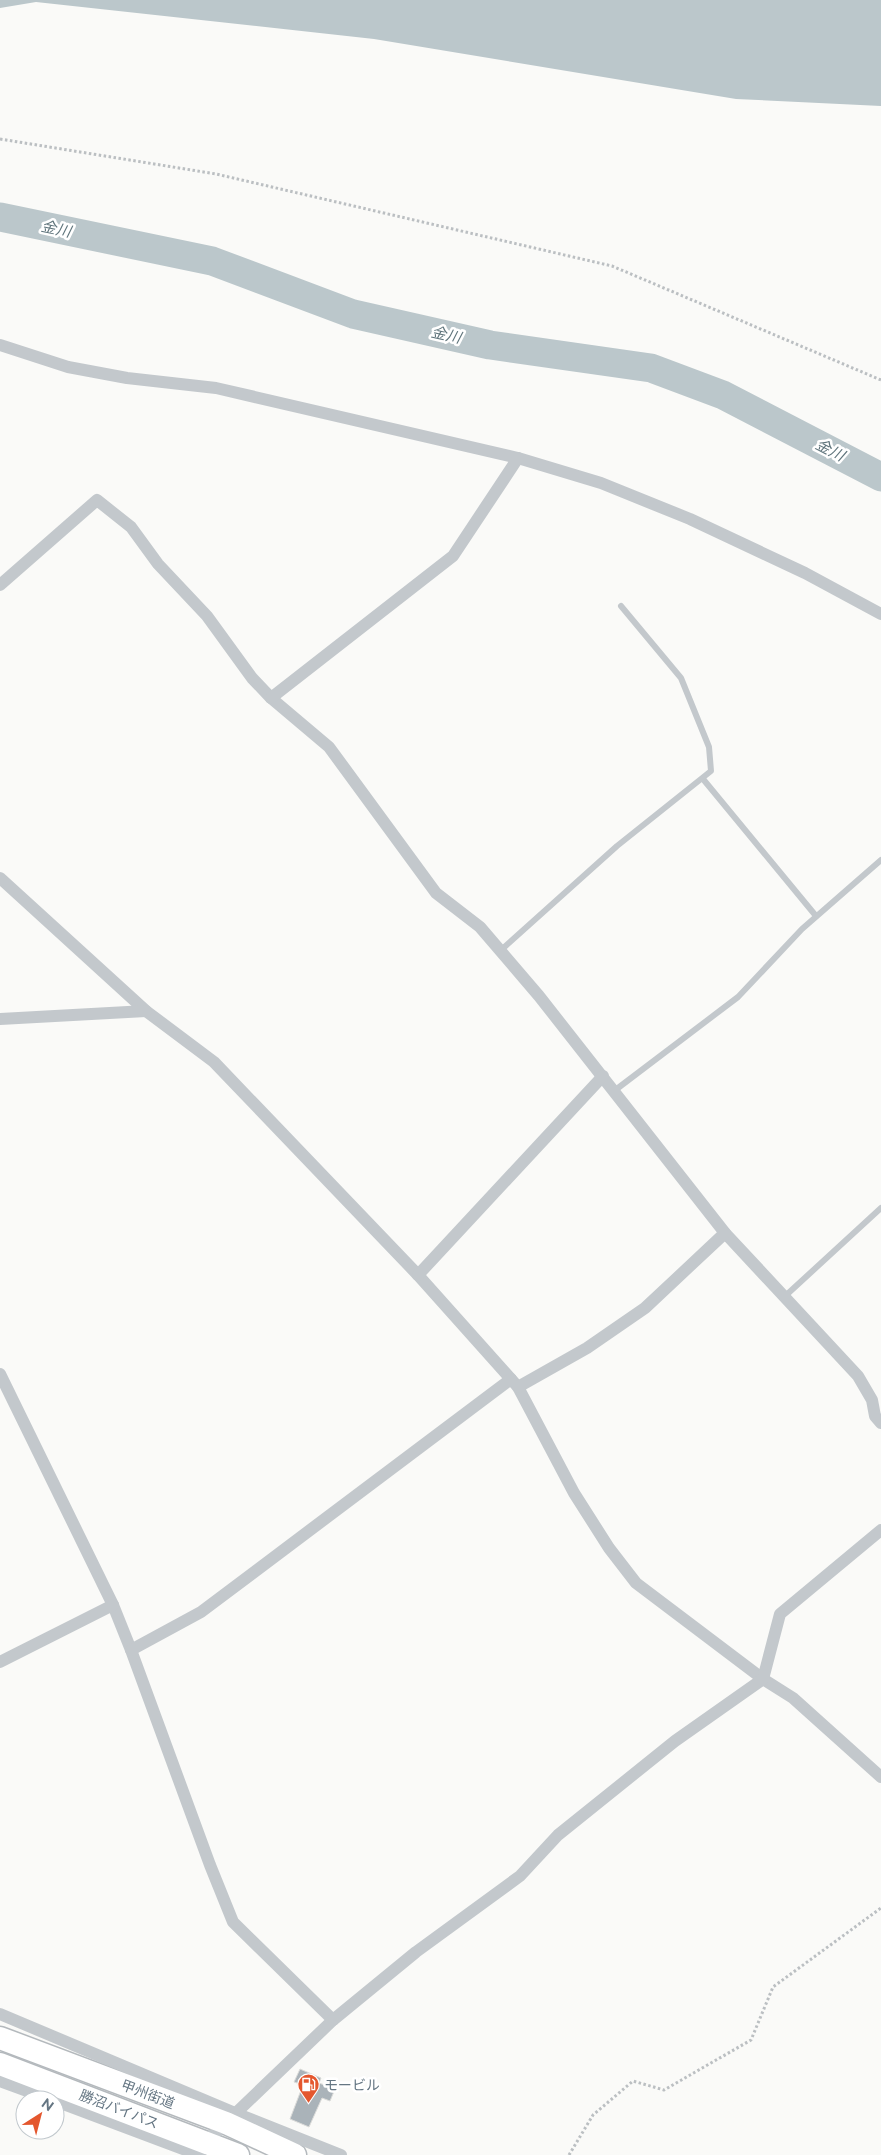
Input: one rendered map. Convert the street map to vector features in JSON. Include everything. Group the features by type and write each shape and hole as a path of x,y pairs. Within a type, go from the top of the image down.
{"highway":[{"name":"甲州街道","path":"0,2038 230,2118 294,2155"},
{"name":"勝沼バイパス","path":"0,2064 198,2151 238,2155"}],"street":[{"path":"0,345 68,367 127,378 216,388 518,458 600,483 690,519 805,574 881,614"},
{"path":"271,698 453,556 518,458"},
{"path":"0,585 97,500 131,527 158,564 207,616 252,678 271,698 329,747 436,893 480,927 603,1076 725,1233 783,1298 858,1376 872,1400 875,1416 881,1423"},
{"path":"0,878 146,1011 214,1062 418,1275 514,1383 574,1493 609,1548 636,1583 763,1679 793,1698 881,1777"},
{"path":"0,1019 146,1011"},
{"path":"418,1275 603,1076"},
{"path":"131,1650 200,1612 514,1383 587,1348 645,1308 725,1233"},
{"path":"0,1374 113,1605 210,1865 234,1922 333,2020"},
{"path":"65,2104 198,2151 333,2020 416,1952 520,1876 558,1835 675,1741 763,1679 780,1614 881,1530"},
{"path":"0,1662 113,1605"},
{"path":"0,2014 230,2118 341,2155"},
{"path":"0,2081 26,2090"}],"lane":[{"path":"500,951 617,846 711,771 709,747 681,678 621,606"},
{"path":"703,778 816,916"},
{"path":"614,1091 738,997 767,964 816,916 881,860"},
{"path":"783,1298 881,1208"}],"path":[{"path":"0,139 216,174 612,266 881,380"},
{"path":"570,2155 593,2115 633,2082 664,2090 751,2040 773,1987 881,1908"}],"shaded area":[{"path":"0,0 881,0 881,106 736,99 374,39 36,2 0,8"}],"building":[{"path":"300,2069 321,2078 319,2083 335,2089 330,2101 322,2098 309,2127 290,2119 303,2085 294,2082"}],"waterway":[{"name":"金川","path":"0,217 212,261 353,314 490,345 651,368 723,395 881,477"}],"place":[{"name":"モービル","path":"308,2104"}]}
